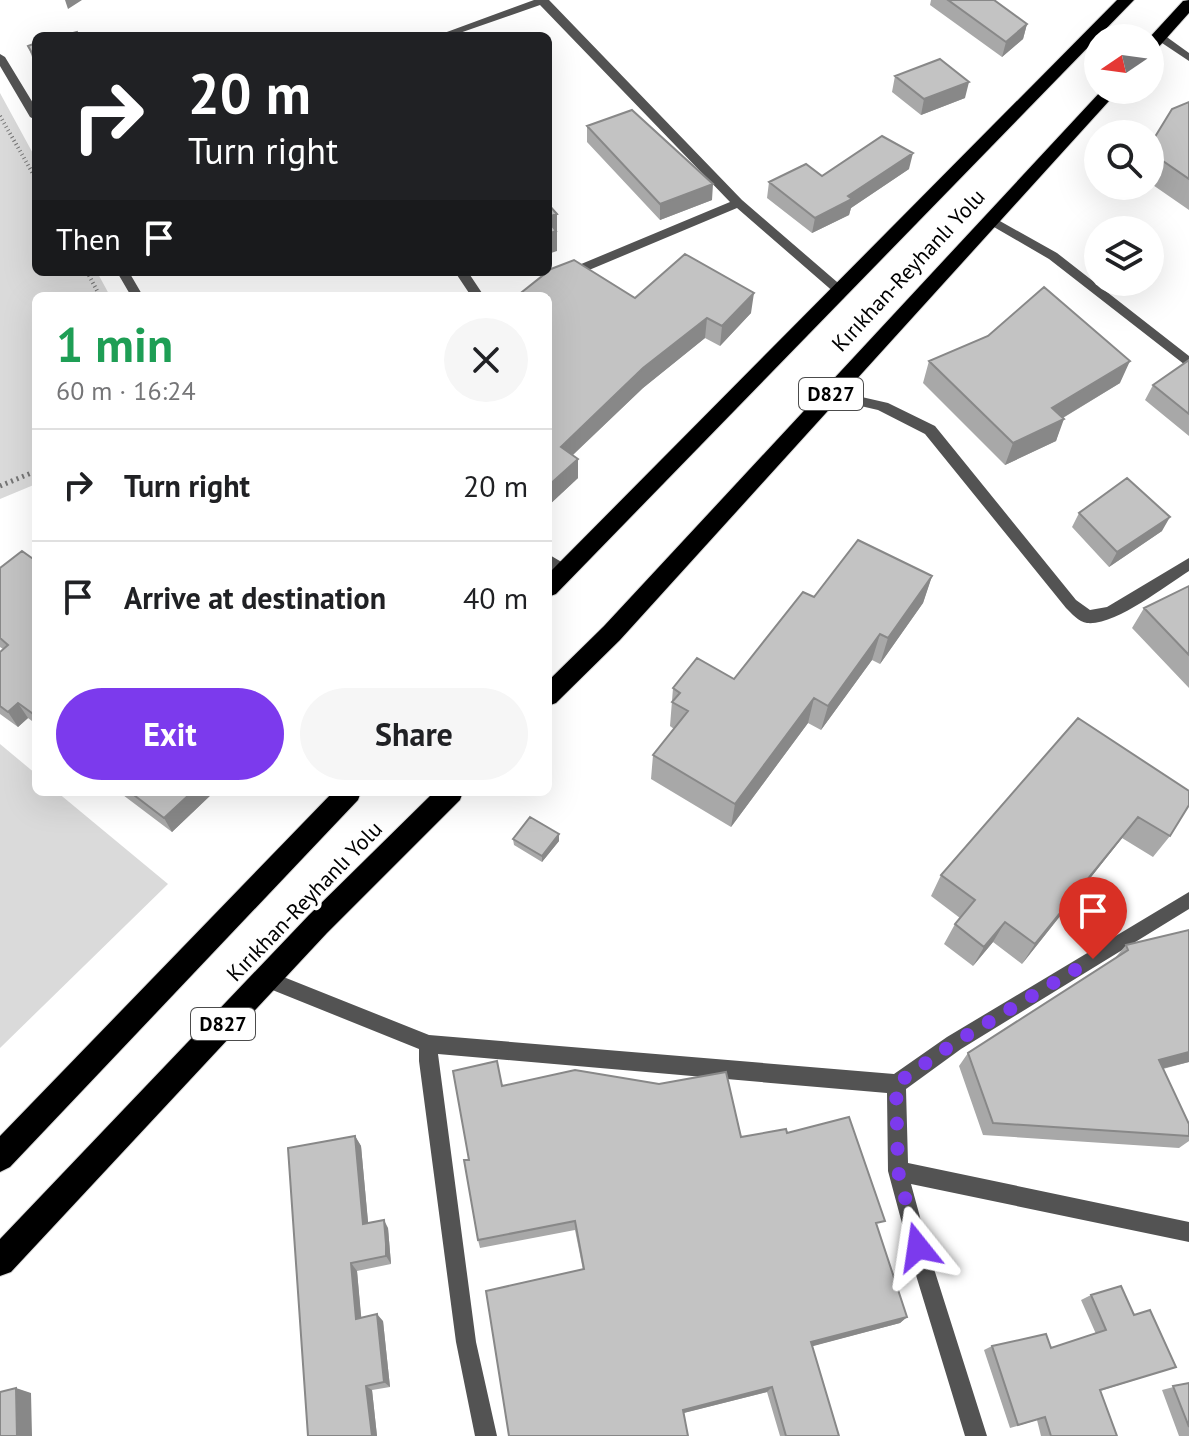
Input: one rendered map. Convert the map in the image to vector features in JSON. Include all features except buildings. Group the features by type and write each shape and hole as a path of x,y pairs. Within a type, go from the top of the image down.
{"highway":[{"name":"Kırıkhan-Reyhanlı Yolu","path":"556,566 840,291 1126,0"},
{"path":"1164,32 1189,4"},
{"name":"Kırıkhan-Reyhanlı Yolu","path":"552,692 612,633 1098,104"},
{"name":"Kırıkhan-Reyhanlı Yolu","path":"0,1157 345,796"},
{"name":"Kırıkhan-Reyhanlı Yolu","path":"0,1261 266,979 447,796"}],"street":[{"path":"453,32 543,1 738,203 840,291"},
{"path":"1164,46 1189,58"},
{"path":"0,57 32,110"},
{"path":"558,279 738,203"},
{"path":"991,220 1053,256 1189,363"},
{"path":"831,395 863,399 899,410 930,430 1071,604 1087,617 1111,612 1189,564"},
{"path":"266,979 429,1044 896,1084 954,1043 1189,900"},
{"path":"429,1044 428,1061 466,1342 486,1436"},
{"path":"896,1084 898,1171 925,1272 976,1436"},
{"path":"898,1171 1189,1232"}],"path":[{"path":"0,116 32,172"},
{"path":"0,486 32,473"}],"shaded area":[{"path":"0,93 32,152 32,276 99,276 108,292 32,292 32,486 0,499"},
{"path":"0,744 32,771 32,796 62,796 168,884 0,1048"}],"route":[{"path":"918,1247 898,1171 896,1084 954,1043 1093,959"}]}
